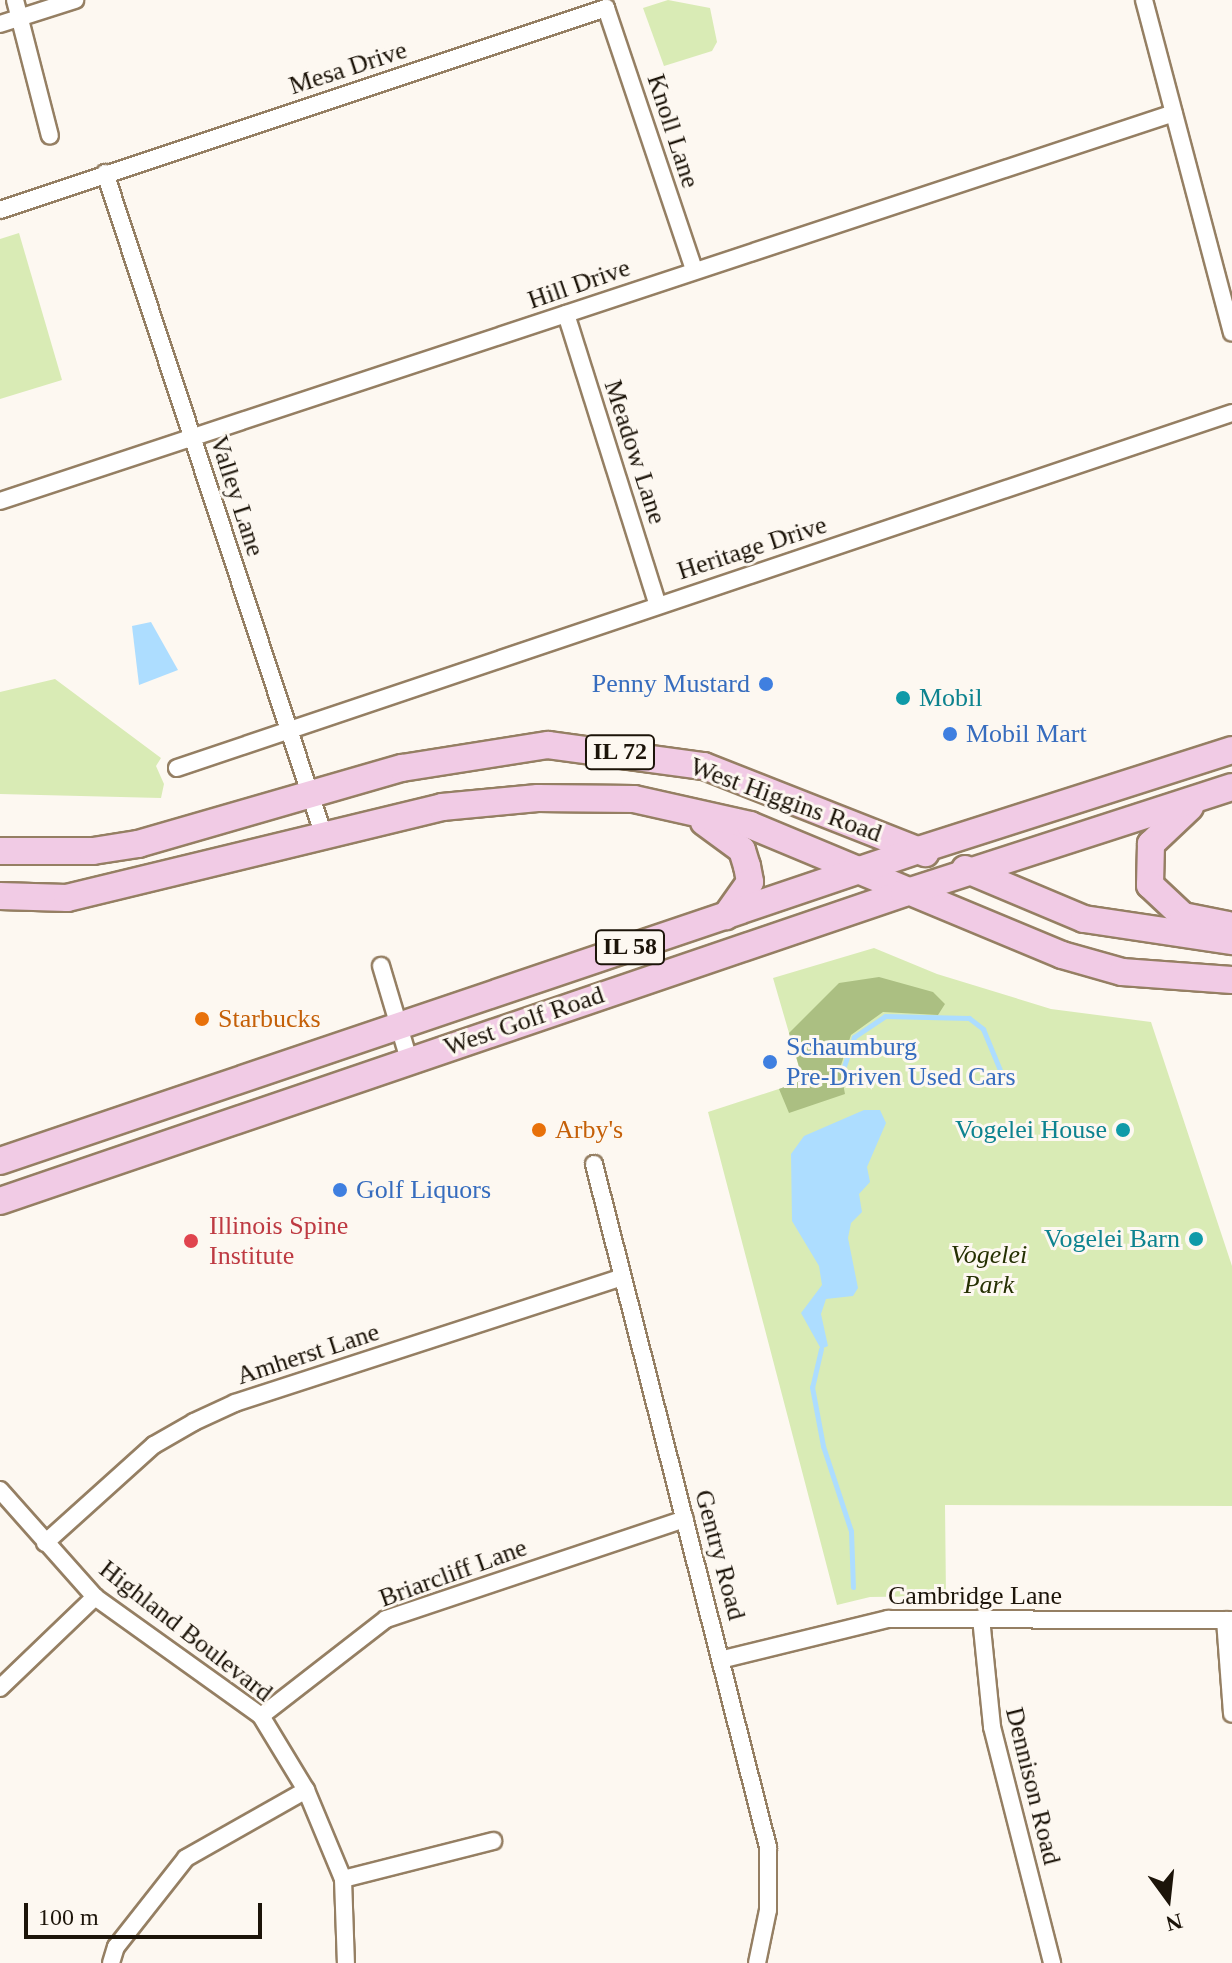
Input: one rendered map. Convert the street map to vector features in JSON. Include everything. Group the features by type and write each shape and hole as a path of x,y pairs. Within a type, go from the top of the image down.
{"main road":[{"name":"West Higgins Road","path":"0,851 93,851 138,844 309,795 467,755 548,745 623,752 704,766 1084,919 1232,941"},
{"name":"West Golf Road","path":"0,1161 863,872 919,850 1232,750"},
{"name":"West Golf Road","path":"0,1201 904,893 1232,787"},
{"path":"1204,796 1156,835 1148,852 1147,874 1155,894 1183,916 1232,926"},
{"name":"West Higgins Road","path":"0,896 67,898 323,833 442,807 538,798 634,799 750,825 863,872 904,893 1062,955 1122,972 1232,980"},
{"path":"676,808 722,831 742,850 750,882 726,916"}],"street":[{"path":"15,0 50,136"},
{"path":"0,24 75,0"},
{"path":"1144,0 1232,333"},
{"name":"Mesa Drive","path":"0,210 606,8"},
{"name":"Knoll Lane","path":"606,8 694,270"},
{"name":"Hill Drive","path":"0,501 1174,113"},
{"name":"Valley Lane","path":"105,173 323,833"},
{"name":"Meadow Lane","path":"566,314 658,605"},
{"name":"Heritage Drive","path":"177,768 1232,413"},
{"path":"381,966 409,1060"},
{"name":"Gentry Road","path":"594,1164 724,1659 768,1847 768,1910 757,1963"},
{"name":"Amherst Lane","path":"45,1543 154,1445 235,1403 622,1277"},
{"name":"Highland Boulevard","path":"0,1490 95,1597 261,1716 306,1790 343,1879 346,1963"},
{"name":"Briarcliff Lane","path":"261,1716 386,1619 685,1519"},
{"path":"0,1688 95,1597"},
{"name":"Cambridge Lane","path":"724,1659 866,1622 981,1618 1228,1620"},
{"name":"Dennison Road","path":"981,1618 982,1668 992,1727 1052,1963"},
{"path":"1228,1620 1232,1714"},
{"path":"111,1963 116,1947 186,1858 306,1790"},
{"path":"343,1879 493,1841"}],"green space":[{"path":"668,0 710,8 717,42 712,51 664,66 643,8"},
{"path":"19,233 62,380 0,399 0,239"},
{"path":"55,679 161,758 156,766 164,784 161,798 0,794 0,692"},
{"name":"Vogelei Park","path":"874,948 937,974 1051,1009 1151,1022 1232,1266 1232,1506 945,1505 946,1596 870,1597 837,1605 708,1112 803,1081 773,978"},
{"path":"879,977 933,992 945,1004 938,1015 883,1012 851,1035 840,1068 845,1094 789,1113 779,1089 803,1080 789,1033 839,983"}],"water":[{"path":"151,622 178,670 139,685 132,626"},
{"path":"864,1110 880,1110 886,1123 867,1167 870,1182 859,1194 862,1212 851,1223 848,1238 858,1288 853,1296 826,1299 821,1314 828,1346 821,1349 801,1313 822,1285 819,1266 792,1221 791,1154 804,1136"}],"waterway":[{"path":"843,1069 854,1037 885,1016 969,1018 983,1029 1000,1070"},
{"path":"821,1349 812,1387 823,1446 851,1531 853,1587"}],"place":[{"name":"Penny Mustard","path":"766,684"},
{"name":"Mobil","path":"903,698"},
{"name":"Mobil Mart","path":"950,734"},
{"name":"Starbucks","path":"202,1019"},
{"name":"Schaumburg Pre-Driven Used Cars","path":"770,1062"},
{"name":"Arby's","path":"539,1130"},
{"name":"Vogelei House","path":"1123,1130"},
{"name":"Golf Liquors","path":"340,1190"},
{"name":"Vogelei Barn","path":"1196,1239"},
{"name":"Illinois Spine Institute","path":"191,1241"}]}
